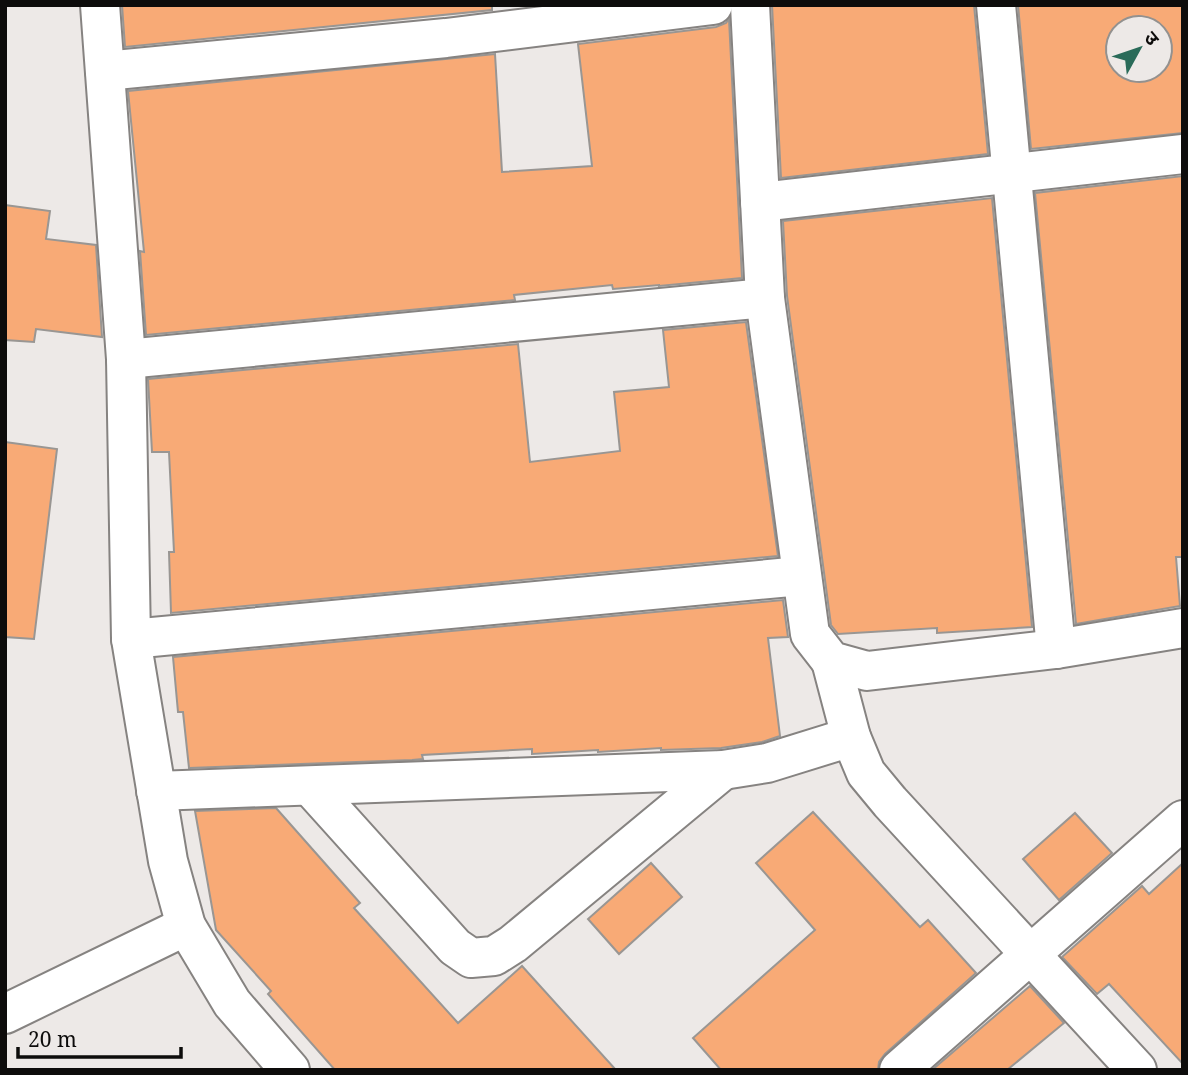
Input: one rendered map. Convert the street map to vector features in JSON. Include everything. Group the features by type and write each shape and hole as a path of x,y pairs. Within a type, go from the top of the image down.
{"street":[{"path":"100,5 125,359 131,639 167,862 186,926 232,1003 290,1070"},
{"path":"105,71 446,38 713,5"},
{"path":"750,5 765,298 810,634 831,661 850,737 866,772 890,802 1138,1070"},
{"path":"996,5 1056,649"},
{"path":"760,202 1183,154"},
{"path":"125,359 765,298"},
{"path":"131,639 802,576"},
{"path":"831,661 867,671 1056,649 1183,628"},
{"path":"156,792 723,770 767,763 850,737"},
{"path":"310,786 455,947 471,958 494,956 513,944 723,770"},
{"path":"899,1070 1183,820"},
{"path":"5,1014 186,926"}],"building":[{"path":"122,5 492,5 492,10 125,47"},
{"path":"772,5 974,5 988,154 781,178"},
{"path":"1018,5 1183,5 1183,133 1031,149"},
{"path":"729,19 742,278 613,289 612,285 514,295 515,300 146,335 140,251 144,252 128,91 495,54 502,172 592,166 578,44 716,27"},
{"path":"1183,176 1183,557 1176,557 1180,606 1076,624 1035,193"},
{"path":"992,198 1032,627 937,633 937,628 838,634 831,625 787,296 783,221"},
{"path":"5,205 50,211 46,239 96,245 102,337 36,329 34,342 5,340"},
{"path":"746,322 778,556 171,613 169,552 174,552 169,452 152,452 148,379 518,344 530,462 620,451 614,392 669,387 663,330"},
{"path":"5,442 57,449 34,639 5,637"},
{"path":"783,600 788,637 768,638 780,736 762,742 721,748 532,754 532,749 422,755 423,759 412,760 189,768 183,712 178,712 173,657"},
{"path":"276,808 360,903 354,908 458,1023 522,966 616,1070 335,1070 268,994 271,991 216,930 195,811"},
{"path":"813,812 920,927 928,920 976,973 885,1054 879,1062 878,1070 721,1070 693,1038 815,930 756,863"},
{"path":"1075,813 1112,853 1059,900 1023,859"},
{"path":"651,863 682,897 619,954 588,919"},
{"path":"1183,863 1183,1064 1109,984 1097,994 1062,957 1142,886 1149,894"},
{"path":"1030,986 1064,1023 1007,1070 932,1070"}]}
